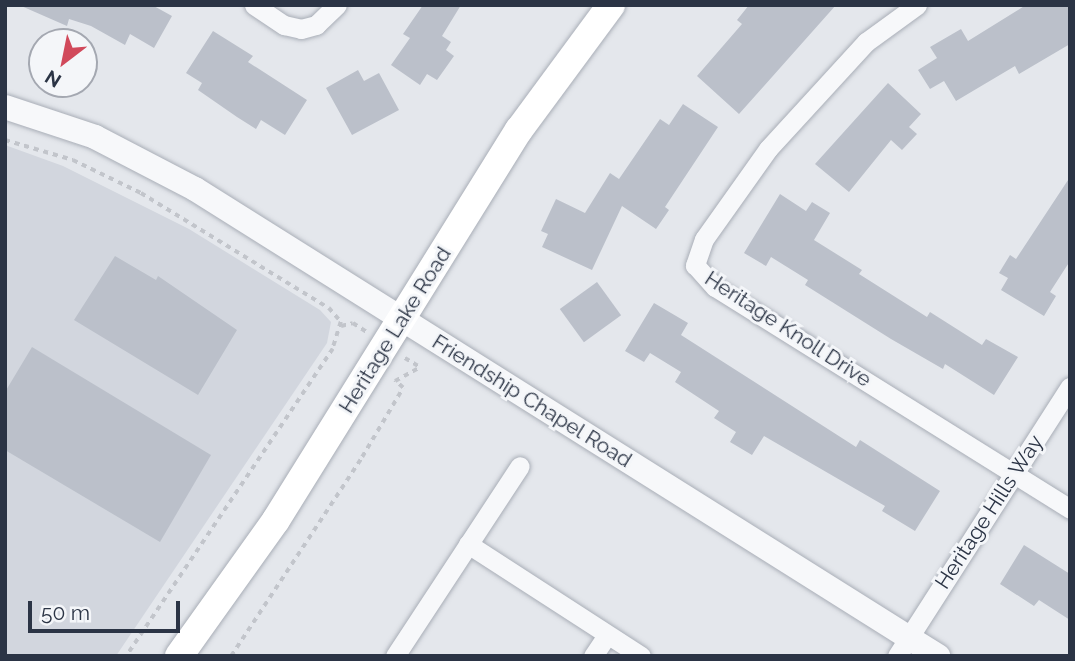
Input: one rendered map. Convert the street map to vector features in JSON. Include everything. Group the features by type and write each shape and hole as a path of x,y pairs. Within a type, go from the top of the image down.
{"main road":[{"name":"Heritage Lake Road","path":"179,656 275,520 519,130 611,5"}],"street":[{"path":"254,5 284,25 301,29 316,25 337,5"},
{"name":"Heritage Knoll Drive","path":"917,5 866,42 768,149 704,239 695,265 715,287 1070,509"},
{"name":"Friendship Chapel Road","path":"5,107 94,137 195,189 402,319 903,646 939,656"},
{"name":"Heritage Hills Way","path":"903,646 1070,387"},
{"path":"395,656 520,466"},
{"path":"468,544 641,656"},
{"path":"593,656 607,635"}],"path":[{"path":"5,140 73,160 141,193 329,308 341,326"},
{"path":"341,326 353,323"},
{"path":"127,656 333,349 341,326"},
{"path":"231,656 362,457 403,388 395,381 420,367"}],"shaded area":[{"path":"5,145 63,166 189,229 320,310 331,322 327,343 116,656 5,656"}],"building":[{"path":"19,5 152,5 172,16 154,48 130,34 125,45 98,28 69,19 67,26"},
{"path":"423,5 461,5 442,36 451,42 446,50 454,56 437,80 427,74 420,85 391,65 410,38 403,34"},
{"path":"749,5 836,5 739,114 697,76 742,24 737,20"},
{"path":"1026,5 1070,5 1070,44 1019,74 1015,66 956,101 944,81 930,89 918,70 937,58 930,47 961,29 968,41"},
{"path":"213,31 253,56 248,62 307,100 285,135 261,120 256,129 198,90 202,83 186,73"},
{"path":"358,70 364,81 379,73 399,110 352,135 326,88"},
{"path":"888,83 921,114 909,127 917,134 902,150 891,140 849,192 815,164"},
{"path":"683,104 718,127 665,207 669,210 656,229 622,206 592,270 542,247 548,234 541,231 556,199 585,213 610,173 619,179 660,119 669,125"},
{"path":"1070,177 1070,261 1050,292 1056,296 1044,316 1001,290 1008,278 999,273 1010,255 1016,259"},
{"path":"780,194 806,211 812,202 830,213 814,240 862,270 859,274 927,317 930,312 982,345 986,339 1018,357 994,395 945,364 943,369 891,339 805,285 808,280 771,257 766,266 744,253"},
{"path":"115,256 156,280 158,276 237,330 198,395 74,320"},
{"path":"597,282 621,315 584,342 560,309"},
{"path":"654,303 688,323 681,335 856,447 860,440 940,491 915,531 882,511 885,506 764,436 752,455 730,442 736,432 714,418 719,411 675,382 681,372 650,353 644,362 625,351"},
{"path":"32,347 211,455 160,542 5,450 5,392"},
{"path":"1024,545 1070,574 1070,620 1039,600 1034,606 1000,584"}]}
